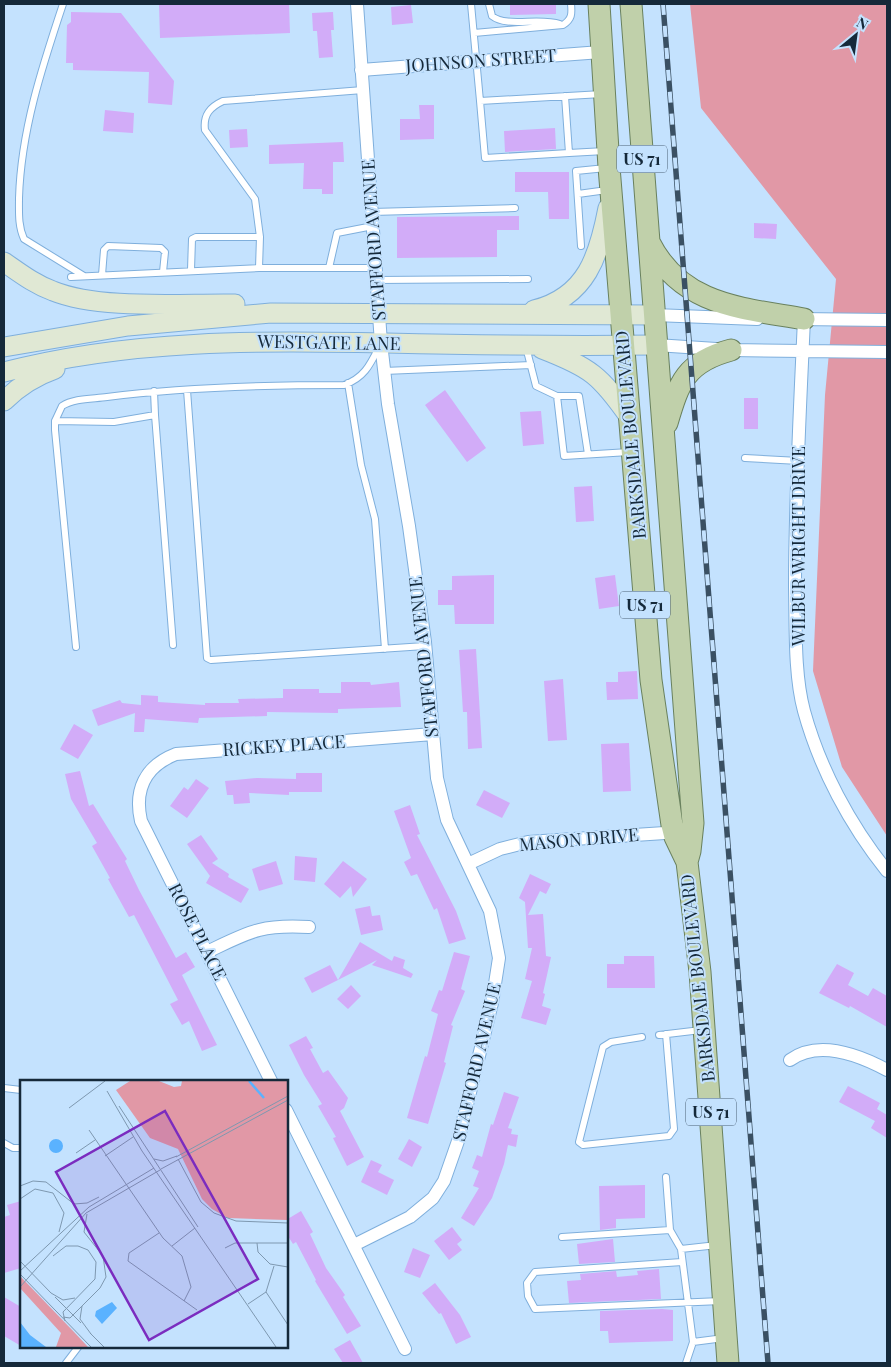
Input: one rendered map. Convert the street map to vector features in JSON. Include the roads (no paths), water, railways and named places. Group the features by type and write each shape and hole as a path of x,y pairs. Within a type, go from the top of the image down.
{"main road":[{"name":"BARKSDALE BOULEVARD","path":"599,4 609,159 655,716 683,831"},
{"name":"BARKSDALE BOULEVARD","path":"631,4 676,608 683,831 704,1029 725,1300 728,1363"},
{"path":"601,52 634,50"},
{"path":"519,314 553,303 569,292 587,274 602,242 612,190"},
{"path":"647,238 670,272 685,286 706,298 754,311 804,319"},
{"path":"4,262 32,282 54,292 84,300 244,305 295,312"},
{"name":"WESTGATE LANE","path":"4,347 128,326 204,318 295,312 654,315"},
{"name":"WESTGATE LANE","path":"4,372 94,354 187,344 264,341 529,346 656,345"},
{"path":"529,346 576,362 592,372 615,397 630,418"},
{"path":"663,435 672,401 682,382 692,370 708,357 731,350"},
{"path":"4,401 13,392 36,376 94,354"},
{"path":"645,612 676,608"}],"street":[{"name":"STAFFORD AVENUE","path":"354,1245 393,1227 424,1208 444,1181 455,1153 492,1002 498,958 490,911 442,806 425,646 381,343 357,4"},
{"name":"JOHNSON STREET","path":"361,70 601,52"},
{"path":"654,315 687,318 887,320"},
{"name":"WILBUR WRIGHT DRIVE","path":"804,319 795,614 804,711 828,775 842,804 887,871"},
{"path":"656,345 731,350 887,352"},
{"name":"RICKEY PLACE","path":"145,780 157,764 176,754 433,734"},
{"name":"ROSE PLACE","path":"145,780 138,801 141,821 271,1080"},
{"name":"MASON DRIVE","path":"468,864 500,849 528,842 683,831"},
{"path":"207,952 256,929 284,925 309,927"},
{"path":"790,1060 802,1053 832,1051 861,1057 887,1070"},
{"path":"288,1114 405,1348"}],"lane":[{"path":"63,4 39,80 23,146 19,219 24,239 84,276"},
{"path":"471,4 485,158 569,153 609,159"},
{"path":"489,4 492,16 497,20 505,22 547,20 563,25"},
{"path":"474,33 563,25 572,14 571,4"},
{"path":"259,268 260,237 255,199 205,130 208,112 212,107 223,101 363,90"},
{"path":"480,101 604,94"},
{"path":"565,96 569,153"},
{"path":"581,246 576,171 609,159"},
{"path":"578,194 612,190"},
{"path":"372,212 514,208"},
{"path":"329,268 337,233 373,226"},
{"path":"191,270 194,237 260,237"},
{"path":"102,276 104,250 108,246 161,248 165,252 163,272"},
{"path":"71,277 191,270 329,268 377,274 528,280"},
{"path":"76,647 55,421 59,409 66,403 154,391 348,383 359,378 368,369 381,343"},
{"path":"529,346 536,386 557,396 579,396 588,454"},
{"path":"384,371 531,365"},
{"path":"348,383 360,465 375,519 385,648"},
{"path":"187,390 207,658 211,660 425,646"},
{"path":"154,391 173,645"},
{"path":"557,396 564,456 633,452"},
{"path":"55,421 114,422 155,415"},
{"path":"745,458 799,460"},
{"path":"642,1037 610,1042 603,1047 579,1142 582,1145 669,1136 674,1129 663,1035 704,1029"},
{"path":"4,1088 20,1090"},
{"path":"4,1143 13,1148 20,1148"},
{"path":"666,1177 670,1230 681,1249 693,1342 686,1363"},
{"path":"562,1237 670,1230"},
{"path":"681,1249 720,1244"},
{"path":"682,1262 535,1272 527,1284 528,1296 536,1310 725,1300"},
{"path":"693,1342 726,1338"},
{"path":"66,1363 78,1347"}],"railway":[{"path":"663,4 768,1363"}]}
